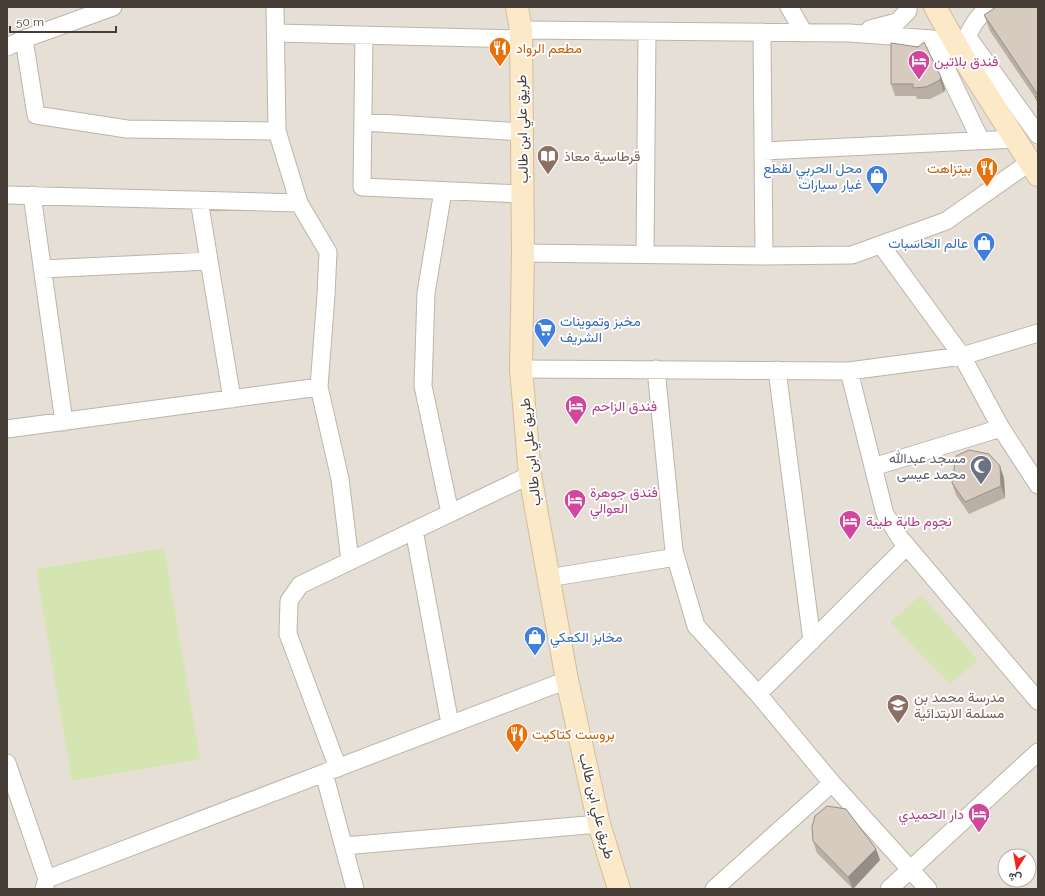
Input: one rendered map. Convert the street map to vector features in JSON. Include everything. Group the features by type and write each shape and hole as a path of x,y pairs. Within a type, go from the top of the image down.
{"main road":[{"name":"طريق علي ابن طالب","path":"517,7 521,35 523,253 521,369 530,475 567,680 600,824 619,889"},
{"path":"935,7 964,48 1034,168"}],"street":[{"path":"7,47 24,39 113,7"},
{"path":"275,7 277,131 299,203 328,252 319,387 340,479 350,561"},
{"path":"789,7 804,32"},
{"path":"849,33 877,28 897,22 908,10 908,7"},
{"path":"964,48 973,24 990,7"},
{"path":"276,33 364,36 521,35 647,31 804,32 849,33 932,39 964,48 1038,135"},
{"path":"645,254 647,31"},
{"path":"762,32 764,256"},
{"path":"364,36 362,187 522,194"},
{"path":"24,39 36,115 127,129 277,131"},
{"path":"932,39 981,141"},
{"path":"363,122 522,132"},
{"path":"763,151 1016,139"},
{"path":"523,253 764,256 852,255 946,221 1034,168"},
{"path":"443,191 426,293 423,386 450,513"},
{"path":"7,194 299,203"},
{"path":"32,195 64,422"},
{"path":"199,200 232,399"},
{"path":"881,245 962,356 1001,428 1038,484"},
{"path":"42,269 209,261"},
{"path":"521,369 849,371 962,356 1038,333"},
{"path":"656,369 674,551 696,626 758,694 832,783 928,889"},
{"path":"777,370 812,641"},
{"path":"849,371 885,514 907,546 1038,701"},
{"path":"7,430 319,387"},
{"path":"873,467 1001,428"},
{"path":"355,889 344,846 331,770 288,634 289,601 300,585 530,475"},
{"path":"414,530 450,724"},
{"path":"758,694 907,546"},
{"path":"548,578 676,557"},
{"path":"7,763 46,884 331,770 567,680"},
{"path":"889,889 1038,752"},
{"path":"714,889 832,783"},
{"path":"344,846 600,824"}],"shaded area":[{"path":"7,7 1038,7 1038,889 7,889"}],"green space":[{"path":"164,548 200,759 72,781 36,569"},
{"path":"921,595 978,660 950,684 890,622"}],"building":[{"path":"996,7 1038,7 1038,95 984,15"},
{"name":"فندق بلاتين","path":"924,42 941,77 940,80 926,87 913,88 913,84 891,84 891,43 918,47"},
{"name":"مسجد عبدالله محمد عيسى","path":"969,450 989,454 1000,466 1001,486 965,502 952,483 956,456"},
{"path":"827,806 846,809 876,849 848,877 813,841 812,827 815,816"}],"place":[{"name":"مطعم الرواد","path":"500,68"},
{"name":"فندق بلاتين","path":"919,80"},
{"name":"قرطاسية معاذ","path":"548,176"},
{"name":"بيتزاهت","path":"987,188"},
{"name":"محل الحربي لقطع غيار سيارات","path":"877,196"},
{"name":"عالم الحاسبات","path":"984,262"},
{"name":"مخبز وتموينات الشريف","path":"545,348"},
{"name":"فندق الزاحم","path":"576,426"},
{"name":"مسجد عبدالله محمد عيسى","path":"981,486"},
{"name":"فندق جوهرة العوالي","path":"575,520"},
{"name":"نجوم طابة طيبة","path":"850,540"},
{"name":"مخابز الكعكي","path":"535,656"},
{"name":"مدرسة محمد بن مسلمة الابتدائية","path":"898,724"},
{"name":"بروست كتاكيت","path":"517,754"},
{"name":"دار الحميدي","path":"979,834"}]}
